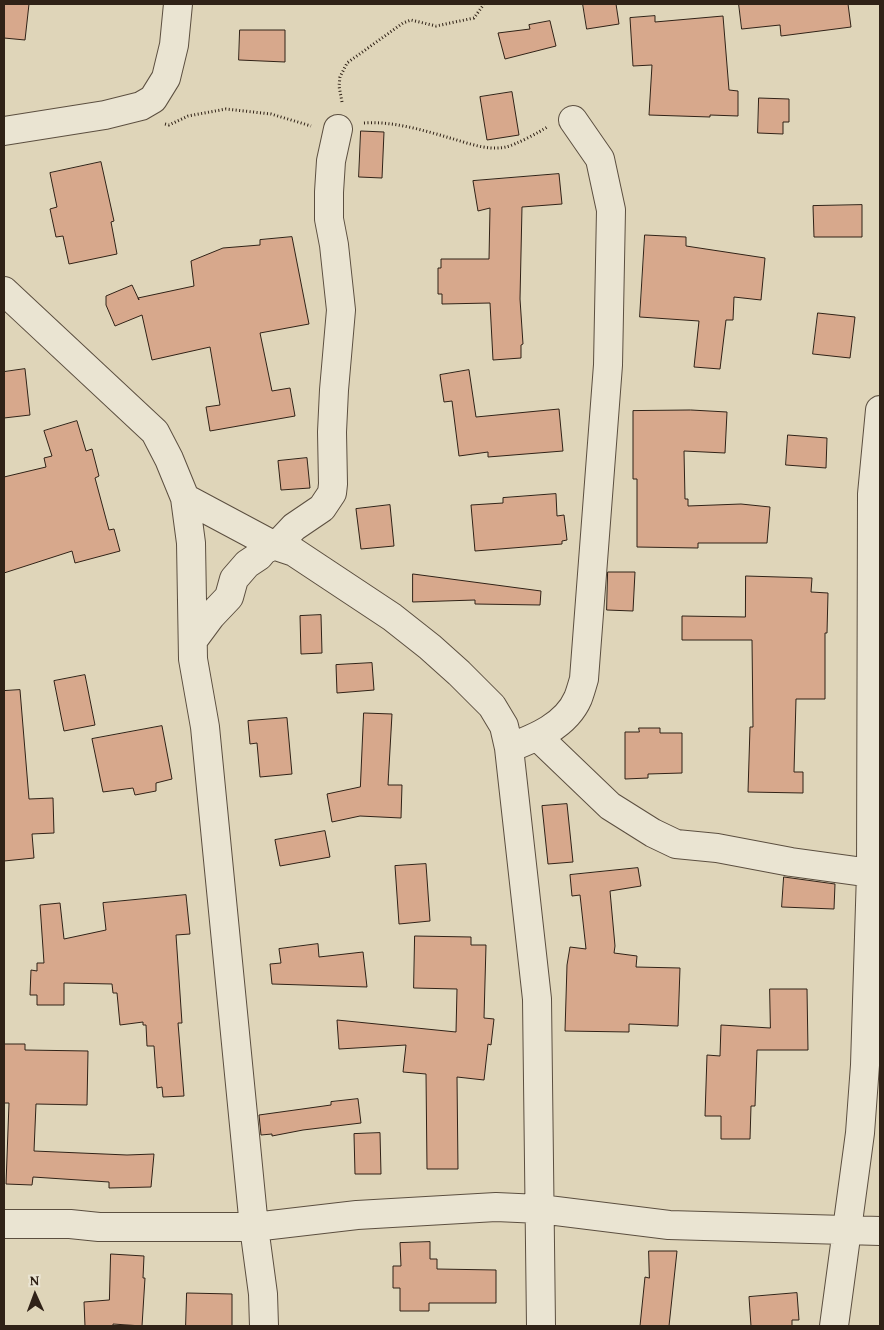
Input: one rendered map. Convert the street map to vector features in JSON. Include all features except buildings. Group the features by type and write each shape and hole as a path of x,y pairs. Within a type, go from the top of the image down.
{"street":[{"path":"4,132 105,115 141,106 153,99 166,78 174,45 178,4"},
{"path":"509,748 538,737 564,718 578,700 584,679 607,374 611,210 600,159 573,120"},
{"path":"194,638 229,597 234,579 239,572 264,550 279,543 294,527 322,508 332,493 332,432 341,310 334,245 329,219 329,192 338,129"},
{"path":"4,291 155,432 170,459 185,498 191,543 193,658 204,727 254,1226 263,1294 264,1326"},
{"path":"834,1326 860,1133 865,1065 871,873 872,494 878,458 880,410"},
{"path":"185,498 273,545 294,552 392,617 459,673 492,706 504,726 509,748 537,999 541,1326"},
{"path":"538,737 610,806 653,834 676,844 717,848 791,862 871,873"},
{"path":"4,1224 254,1226 357,1215 496,1207 540,1209 670,1225 880,1231"}],"path":[{"path":"338,129 342,117 340,77 347,63 403,23 411,20 436,26 474,18 484,4"}]}
